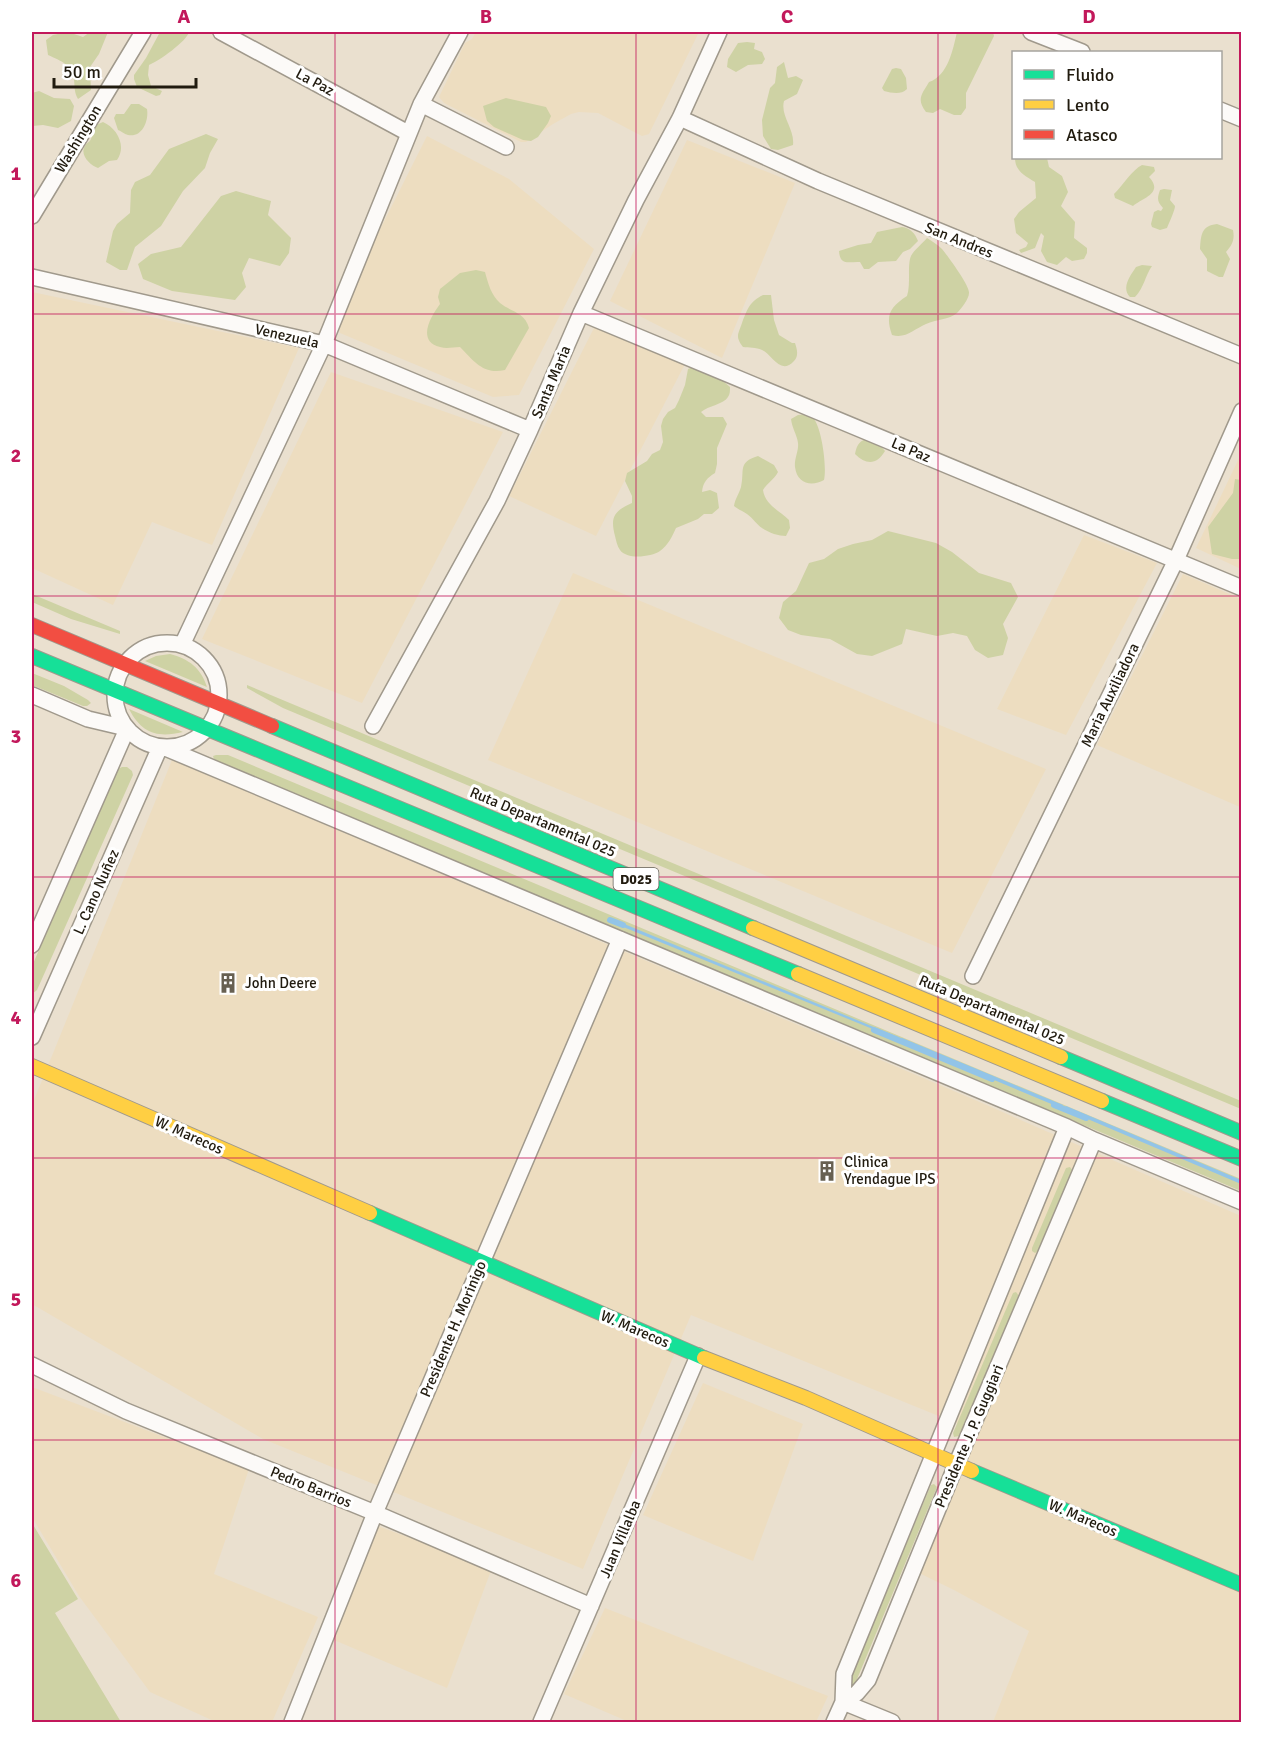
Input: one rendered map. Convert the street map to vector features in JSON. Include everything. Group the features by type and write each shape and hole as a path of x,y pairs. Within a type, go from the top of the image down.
{"main road":[{"name":"Ruta Departamental 025","path":"32,625 1242,1132"},
{"name":"D025","path":"32,656 1242,1159"},
{"name":"W. Marecos","path":"32,1066 698,1356 806,1398 956,1465 1242,1585"}],"street":[{"name":"Washington","path":"32,216 143,32"},
{"name":"La Paz","path":"221,32 408,133"},
{"path":"182,645 324,344 421,104 460,32"},
{"name":"Santa Maria","path":"373,726 497,501 581,313 636,200 680,118 718,32"},
{"path":"1031,32 1079,51"},
{"path":"421,104 506,147"},
{"path":"1222,110 1242,119"},
{"name":"San Andres","path":"680,118 818,181 1242,356"},
{"name":"Venezuela","path":"32,277 324,344 530,430"},
{"name":"La Paz","path":"581,313 1242,588"},
{"name":"Maria Auxiliadora","path":"973,976 1176,560 1242,411"},
{"path":"164,644 182,645 200,655 209,665 216,677 219,704 207,729 193,741 177,747 147,744 127,729 119,717 115,691 117,682 125,664 136,654 149,647 164,644"},
{"path":"32,696 88,719 127,729"},
{"path":"32,945 127,729"},
{"path":"162,747 1242,1202"},
{"name":"L. Cano Nuñez","path":"32,1037 36,1016 162,747"},
{"name":"Presidente H. Morinigo","path":"292,1722 375,1513 620,939"},
{"path":"892,1722 843,1702 844,1674 1067,1127"},
{"name":"Presidente J. P. Guggiari","path":"834,1722 843,1702 857,1693 868,1680 956,1465 1094,1140"},
{"path":"1014,1257 1039,1269"},
{"name":"Juan Villalba","path":"541,1722 698,1356"},
{"name":"Pedro Barrios","path":"32,1365 126,1411 375,1513 591,1606"}],"shaded area":[{"path":"476,32 699,32 649,134 642,136 598,113 579,112 553,124 526,142 521,142 444,103 439,97 465,43 472,39"},
{"path":"427,136 509,179 594,249 519,395 493,397 340,333 335,319"},
{"path":"687,140 795,183 722,358 610,301"},
{"path":"32,292 299,348 212,545 152,522 113,605 32,568"},
{"path":"598,320 685,364 596,536 509,496"},
{"path":"331,372 503,432 362,703 202,639"},
{"path":"1241,454 1241,569 1196,548"},
{"path":"1084,535 1157,563 1066,735 997,709"},
{"path":"573,573 1046,769 952,953 488,760"},
{"path":"1183,574 1241,599 1242,804 1240,807 1097,745"},
{"path":"172,760 975,1100 1241,1216 1241,1722 993,1722 1029,1631 919,1573 973,1430 691,1315 583,1569 263,1439 32,1304 32,1105"},
{"path":"703,1383 803,1424 753,1561 643,1515"},
{"path":"32,1387 249,1469 214,1574 318,1617 272,1722 216,1722 150,1692 79,1596 32,1517"},
{"path":"375,1525 492,1568 447,1688 334,1640"},
{"path":"605,1608 828,1696 816,1722 629,1722 564,1694"}],"green space":[{"path":"68,32 83,37 90,32 108,32 99,54 90,67 91,90 78,99 71,71 66,64 48,55 46,40 53,35"},
{"path":"160,32 189,32 166,55 149,65 148,75 151,86 162,91 156,96 137,87 134,75"},
{"path":"957,32 993,32 994,36 966,93 966,108 961,115 954,115 940,109 933,113 926,112 921,104 922,93 929,82 941,74 945,68"},
{"path":"738,43 755,43 754,49 762,52 765,59 762,64 748,65 736,72 727,67 728,59"},
{"path":"784,62 788,78 796,76 803,80 797,94 784,101 783,107 792,133 793,145 778,150 771,149 763,136 762,120 770,88 775,83 777,67"},
{"path":"892,69 901,69 906,78 907,89 899,93 884,91 882,88"},
{"path":"39,91 54,98 70,99 74,106 71,121 58,128 43,125 32,126 32,93"},
{"path":"506,98 546,107 551,116 538,137 531,141 523,140 494,127 487,121 483,106"},
{"path":"131,104 139,104 147,109 146,123 137,134 127,135 118,130 114,118 116,114 124,114"},
{"path":"103,122 116,133 121,149 117,160 109,161 98,168 87,160 84,149 96,125"},
{"path":"206,134 218,139 205,168 183,191 161,226 135,247 127,270 120,270 106,262 113,231 117,224 130,213 131,190 135,182 150,175 169,149"},
{"path":"1015,159 1047,159 1049,167 1062,176 1068,192 1061,206 1075,222 1074,238 1087,248 1084,259 1072,261 1066,257 1057,265 1047,262 1041,251 1044,236 1041,233 1035,248 1021,253 1019,250 1026,247 1028,243 1016,233 1014,219 1036,198 1035,182 1024,175 1015,163"},
{"path":"1142,165 1154,167 1155,171 1149,177 1153,183 1153,191 1133,206 1115,198 1114,194"},
{"path":"1160,190 1172,190 1170,200 1175,206 1167,228 1160,230 1152,227 1151,224 1154,212 1161,211 1163,208 1158,198"},
{"path":"236,191 271,201 268,215 291,238 289,253 280,266 249,258 242,273 246,287 235,300 172,291 143,279 138,264 151,254 181,247 221,196"},
{"path":"1217,224 1233,230 1234,234 1226,252 1230,259 1223,277 1207,271 1207,259 1200,249 1205,229"},
{"path":"902,227 912,231 918,241 903,252 896,261 878,262 869,269 864,269 860,262 846,262 841,259 839,251 871,243 877,232"},
{"path":"927,238 942,249 958,271 968,289 968,298 954,315 930,322 906,335 892,335 889,322 890,312 907,296 911,256"},
{"path":"1152,266 1138,293 1135,297 1130,297 1126,290 1127,282 1136,267"},
{"path":"476,270 485,272 490,289 497,300 521,315 529,328 505,370 485,369 460,347 440,347 433,344 427,334 430,321 440,304 438,297 440,289 460,273"},
{"path":"763,295 771,295 774,320 779,335 795,343 797,357 789,365 780,365 760,349 743,347 738,338 747,310 755,300"},
{"path":"695,366 717,376 730,387 726,399 701,412 706,417 723,417 727,424 717,448 715,473 706,481 702,492 710,490 717,493 719,508 712,514 704,514 676,528 668,543 656,553 645,556 628,555 618,547 613,524 617,512 632,503 632,496 625,481 627,473 660,450 663,442 661,426 663,419 675,408 685,385 688,369"},
{"path":"807,414 817,424 824,458 824,480 815,483 802,480 796,473 795,467 798,443 791,419"},
{"path":"870,438 885,451 875,461 867,462 855,454 860,443"},
{"path":"758,456 774,465 778,472 763,490 766,500 789,520 790,528 786,536 765,530 734,506 741,487 744,464"},
{"path":"1235,479 1241,480 1241,559 1212,554 1208,527 1233,493"},
{"path":"888,531 936,543 979,573 1011,583 1018,597 1003,624 1008,638 1003,655 988,658 975,650 967,636 953,633 937,636 906,629 902,644 872,656 857,654 830,639 801,635 788,630 779,618 783,602 796,591 809,563 824,559 838,549 872,540"},
{"path":"32,594 120,631 120,634 71,619 32,602"},
{"path":"170,654 193,665 207,687 145,661 156,656"},
{"path":"32,673 64,686 91,703 83,706 32,685"},
{"path":"247,685 1241,1101 1241,1109 283,708 247,688"},
{"path":"129,709 183,732 158,734 152,732 139,724"},
{"path":"228,755 1241,1179 1241,1191 224,765 214,759 213,756"},
{"path":"127,767 133,775 37,990 32,994 32,966 118,769"},
{"path":"1070,1167 1073,1171 1038,1251 1035,1253 1032,1248 1066,1168"},
{"path":"1016,1292 1019,1296 959,1436 954,1437 953,1433 1013,1293"},
{"path":"934,1484 937,1487 855,1684 851,1686 848,1682 931,1485"},
{"path":"32,1523 78,1599 55,1613 121,1722 32,1722"}],"water":[{"path":"617,921 898,1037 897,1039 616,924"},
{"path":"902,1038 1063,1105 1061,1108 901,1041"},
{"path":"1066,1106 1241,1180 1241,1184 1064,1109"}],"waterway":[{"path":"610,920 623,925"},
{"path":"874,1030 992,1079"},
{"path":"1054,1105 1086,1118"}],"traffic: fast":[{"path":"32,656 798,974"},
{"path":"272,726 753,928"},
{"path":"1061,1057 1242,1133"},
{"path":"1102,1101 1242,1159"},
{"path":"370,1213 704,1358"},
{"path":"972,1471 1242,1585"}],"traffic: slow":[{"path":"753,928 1061,1057"},
{"path":"798,974 1102,1101"},
{"path":"32,1066 370,1213"},
{"path":"704,1358 806,1398 972,1471"}],"traffic: jam":[{"path":"32,625 272,726"}],"place":[{"name":"John Deere","path":"228,983"},
{"name":"Clinica Yrendague IPS","path":"827,1171"}]}
